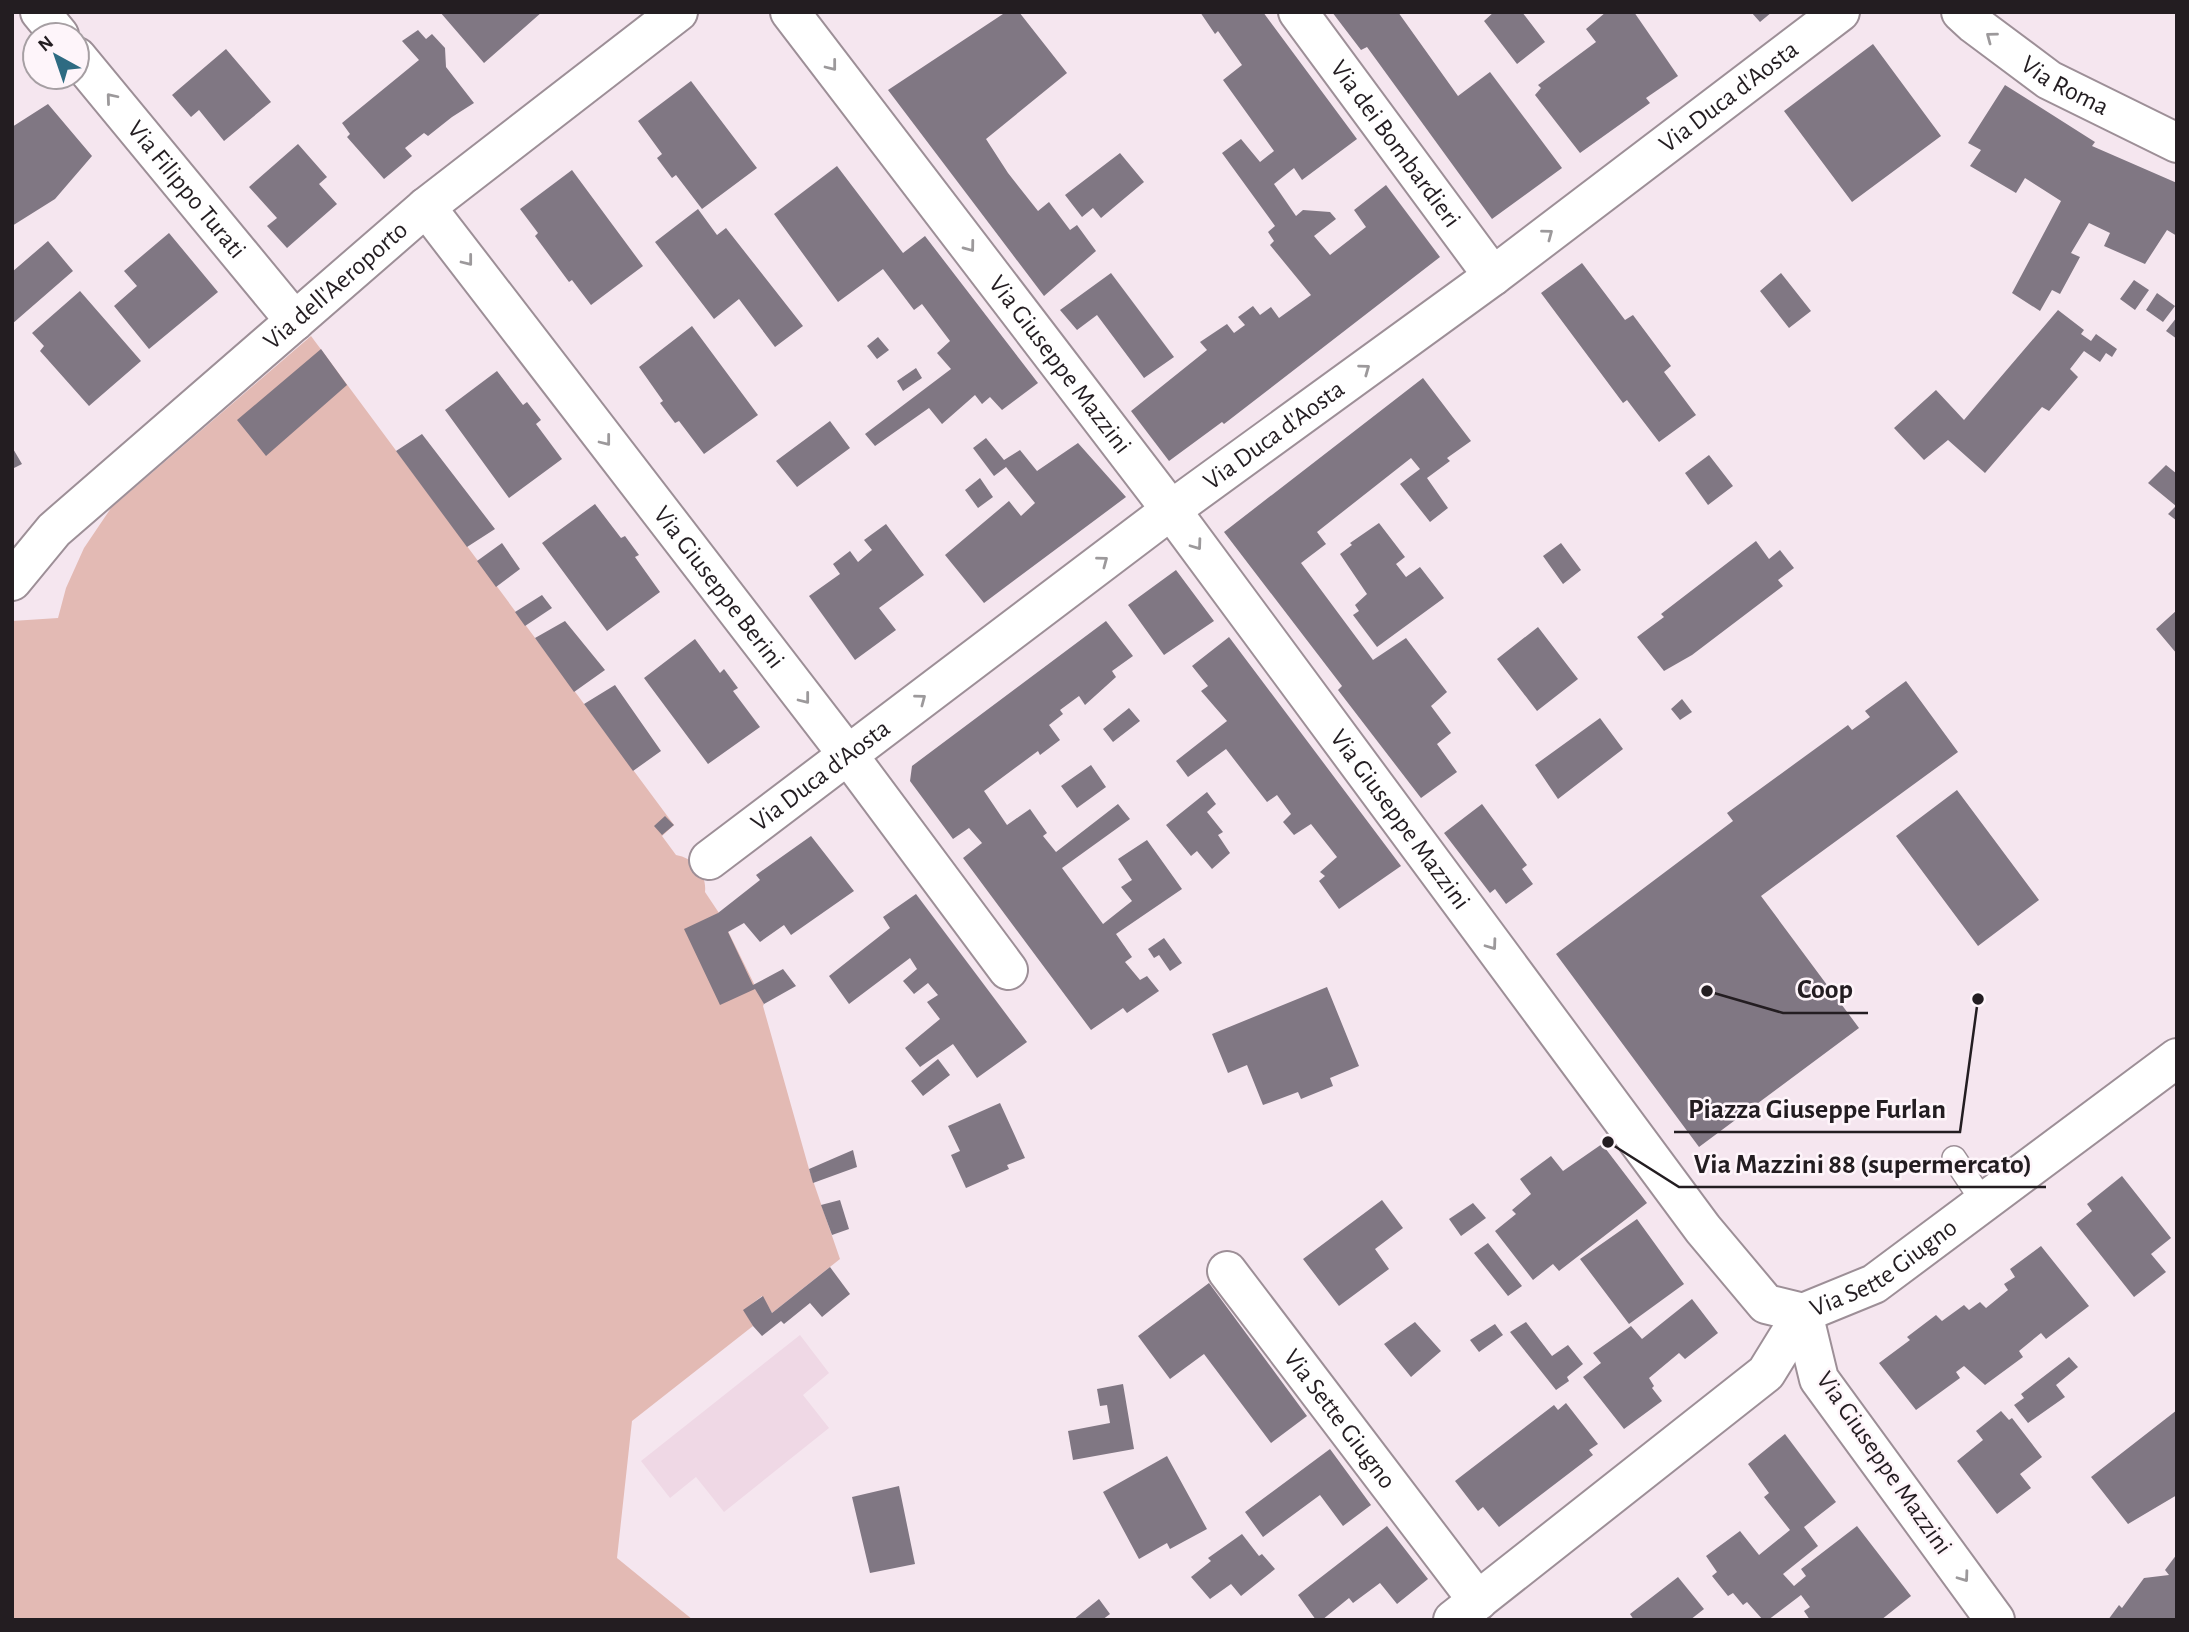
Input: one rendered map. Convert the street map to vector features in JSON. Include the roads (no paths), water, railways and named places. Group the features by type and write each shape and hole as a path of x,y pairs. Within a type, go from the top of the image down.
{"street":[{"name":"Via dell'Aeroporto","path":"12,581 54,530 426,207 678,12"},
{"name":"Via Giuseppe Mazzini","path":"790,12 1171,510 1703,1229 1766,1304 1802,1313 1819,1378 1994,1620"},
{"name":"Via dei Bombardieri","path":"1297,12 1493,276"},
{"name":"Via Duca d'Aosta","path":"709,860 1171,510 1493,276 1840,12"},
{"name":"Via Roma","path":"1961,12 2049,80 2177,143"},
{"name":"Via Filippo Turati","path":"91,74 295,321"},
{"name":"Via Giuseppe Berini","path":"426,207 848,755 1008,970"},
{"name":"Via Sette Giugno","path":"1227,1271 1465,1610 1766,1373 1802,1313 1874,1284 2177,1058"}],"lane":[{"path":"1954,1158 1983,1203"}],"place":[{"name":"Coop","path":"1707,991"},
{"name":"Piazza Giuseppe Furlan","path":"1978,999"},
{"name":"Via Mazzini 88 (supermercato)","path":"1608,1142"}]}
